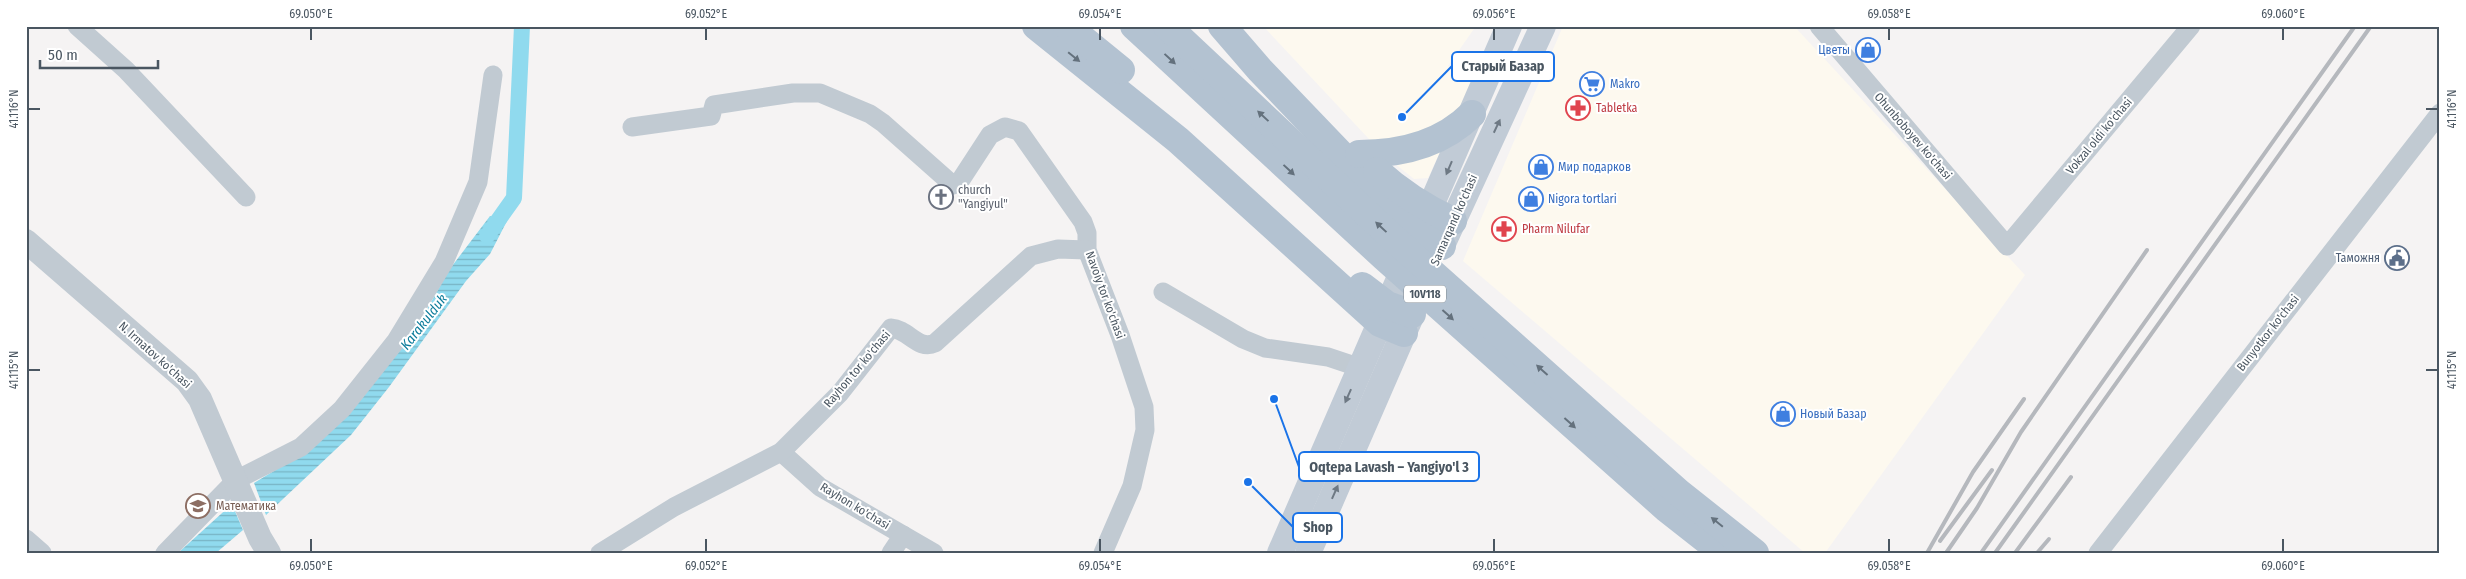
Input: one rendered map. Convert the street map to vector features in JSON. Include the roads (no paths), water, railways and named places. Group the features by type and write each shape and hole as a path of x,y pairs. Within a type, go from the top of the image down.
{"main road":[{"path":"1036,26 1396,319"},
{"path":"1067,26 1171,112 1396,319"},
{"name":"10V118","path":"1134,26 1384,257 1667,509 1723,553"},
{"name":"10V118","path":"1167,26 1400,244 1678,492 1755,553"},
{"path":"1222,26 1260,70 1436,228"},
{"path":"1243,26 1359,154 1436,228"},
{"name":"Samarqand ko'chasi","path":"1436,228 1472,114 1509,26"},
{"name":"Samarqand ko'chasi","path":"1308,553 1383,381 1396,319 1436,228 1543,26"},
{"path":"1359,154 1383,154 1410,149 1458,128 1472,114"},
{"name":"Samarqand ko'chasi","path":"1280,553 1360,368 1396,319"}],"street":[{"path":"76,26 126,70 246,197"},
{"name":"Ohunboboyev ko'chasi","path":"1819,26 2007,246"},
{"name":"Vokzal oldi ko'chasi","path":"2007,246 2191,26"},
{"path":"165,553 236,480 301,447 342,409 396,341 477,206 478,182 493,75"},
{"name":"Navoiy tor ko'chasi","path":"632,127 711,116 714,105 793,93 820,93 870,114 883,123 953,185 960,181 990,135 1005,127 1019,132 1075,207 1087,233 1087,250 1120,334 1144,407 1145,430 1132,486 1102,553"},
{"name":"Bunyotkor ko'chasi","path":"2098,553 2440,113"},
{"name":"N. Irmatov ko'chasi","path":"26,241 187,381 200,400 265,545"},
{"name":"Rayhon tor ko'chasi","path":"600,553 674,507 781,452 840,393 891,328 899,328 923,345 928,346 935,343 1031,256 1058,249 1087,250"},
{"path":"1163,292 1243,339 1265,348 1328,357 1360,368 1383,381"},
{"name":"Rayhon ko'chasi","path":"781,452 820,486 934,553"},
{"path":"890,553 903,534"},
{"path":"26,539 42,553"}],"water":[{"path":"490,216 507,221 490,254 466,281 389,387 351,435 266,515 254,483 305,452 345,417 422,318 449,270"},
{"path":"232,504 243,530 216,553 178,553"}],"waterway":[{"name":"Karakulduk","path":"487,236 514,198 522,26"}],"railway":[{"path":"1981,553 2355,26"},
{"path":"1995,553 2371,26"},
{"path":"1946,553 1977,508 2021,432 2147,250"},
{"path":"1927,553 1973,472 2024,399"},
{"path":"1940,541 1992,470"},
{"path":"2015,553 2071,477"},
{"path":"2037,553 2049,539"}],"place":[{"name":"Цветы","path":"1868,50"},
{"name":"Makro","path":"1592,84"},
{"name":"Tabletka","path":"1578,108"},
{"name":"Cтарый Базар","path":"1402,117"},
{"name":"Мир подарков","path":"1541,167"},
{"name":"church \"Yangiyul\"","path":"941,197"},
{"name":"Nigora tortlari","path":"1531,199"},
{"name":"Pharm Nilufar","path":"1504,229"},
{"name":"Таможня","path":"2397,258"},
{"name":"Oqtepa Lavash – Yangiyo'l 3","path":"1274,399"},
{"name":"Новый Базар","path":"1783,414"},
{"name":"Shop","path":"1248,482"},
{"name":"Математика","path":"198,506"}]}
